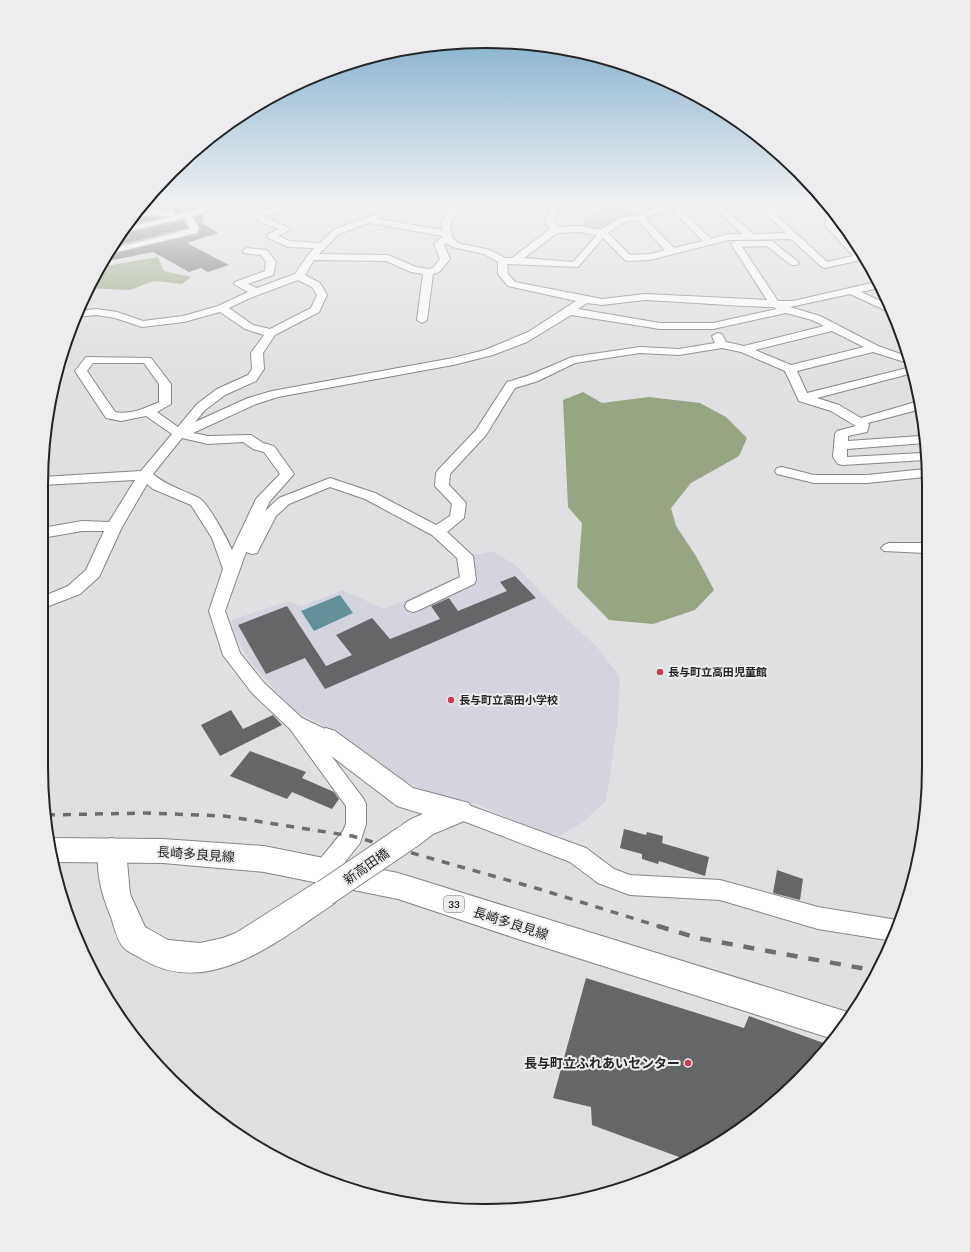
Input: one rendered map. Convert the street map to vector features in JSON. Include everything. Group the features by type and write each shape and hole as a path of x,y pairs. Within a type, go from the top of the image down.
{"main road":[{"path":"326,738 406,798 460,811"},
{"name":"新高田橋","path":"112,850 116,894 134,937 164,955 200,958 223,953 247,942 325,882 406,838 423,826 460,811"},
{"name":"長崎多良見線","path":"56,850 163,851 264,859 325,882 398,886 521,926 838,1024"}],"street":[{"path":"256,292 238,284 270,273 271,261"},
{"path":"83,313 96,312 117,315 142,324 184,319 222,308 256,292 299,276 308,261"},
{"path":"395,261 414,270 428,272 436,270 443,261"},
{"path":"508,261 501,270 505,278 512,284 585,300 602,302 645,297 697,299 731,303 793,304 874,286"},
{"path":"515,261 575,265 578,261"},
{"path":"747,261 774,303 787,310 816,318 874,348 903,358"},
{"path":"821,261 825,265 846,261"},
{"path":"422,320 428,272"},
{"path":"48,601 74,590 93,573 114,527 145,475 180,434 201,406 220,392 252,378 258,369 256,353 271,333 315,310 322,295 316,285 299,276"},
{"path":"849,290 884,307"},
{"path":"694,326 697,299"},
{"path":"180,434 252,401 276,394 459,360 491,352 514,344 557,320 585,300"},
{"path":"222,308 249,327 271,333"},
{"path":"568,311 660,326 713,326 787,310"},
{"path":"713,326 722,345"},
{"path":"744,349 834,327"},
{"path":"437,532 457,518 460,504 442,486 443,473 481,432 511,384 534,378 572,360 640,350 679,352 722,345 744,349 790,369 874,348"},
{"path":"148,412 165,404 165,384 147,360 90,359 81,370 111,415 121,416 148,412 180,434 208,440 246,438 258,446 269,449 287,474 263,499 231,569 217,611 232,654 258,688 295,723 356,804 356,824 352,836 325,882"},
{"path":"790,369 803,398 835,408 863,425 862,429 842,434 840,457 843,461 921,457"},
{"path":"803,398 907,371"},
{"path":"859,422 915,406"},
{"path":"841,445 919,440"},
{"path":"782,471 814,479 867,479 922,473"},
{"path":"48,481 145,475 158,486 196,502 220,538 231,569"},
{"path":"231,569 247,559 270,514 284,501 330,482 370,496 437,532 465,556 468,580 413,606"},
{"path":"48,532 82,526 114,527"},
{"path":"889,548 922,548"},
{"path":"295,723 326,738"},
{"path":"460,811 578,855 606,876 630,885 720,890 818,918 891,930"}],"shaded area":[{"name":"長与町立高田小学校","path":"492,551 517,566 555,608 597,647 620,677 617,727 606,801 582,823 559,836 521,824 477,804 428,792 387,772 321,725 294,710 253,666 233,632 232,620 288,601 302,606 343,590 384,609 461,576 472,556"}],"green space":[{"path":"132,261 160,261 164,271 191,277 182,284 154,281 130,290 95,288 107,266"},
{"path":"583,392 602,403 649,397 700,403 726,417 747,438 739,456 691,483 671,508 676,526 696,556 714,590 695,610 653,624 609,620 577,587 582,523 568,507 563,400"}],"water":[{"path":"340,595 353,613 314,631 301,611"}],"building":[{"path":"170,261 222,261 229,265 208,272 201,268 189,272"},
{"path":"515,576 536,598 325,689 305,658 266,674 238,625 287,606 326,666 352,655 336,635 372,618 390,639 440,619 431,606 449,598 458,611 507,591 500,582"},
{"path":"231,710 243,729 273,715 282,725 220,756 201,725"},
{"path":"250,751 306,772 302,778 334,792 339,799 332,809 292,792 287,799 230,776"},
{"path":"624,829 646,835 647,832 663,836 662,843 709,857 705,876 659,861 658,864 642,859 642,854 620,848"},
{"path":"777,870 803,879 800,900 773,893"},
{"name":"長与町立ふれあいセンター","path":"586,978 744,1028 749,1016 824,1043 794,1076 751,1114 704,1145 681,1158 592,1125 591,1107 553,1098"}],"railway":[{"path":"51,815 146,813 224,816 352,836 539,889 661,927"},
{"path":"658,926 697,938 872,970"}],"place":[{"name":"長与町立高田児童館","path":"660,672"},
{"name":"長与町立高田小学校","path":"451,700"},
{"name":"長与町立ふれあいセンター","path":"688,1063"}]}
